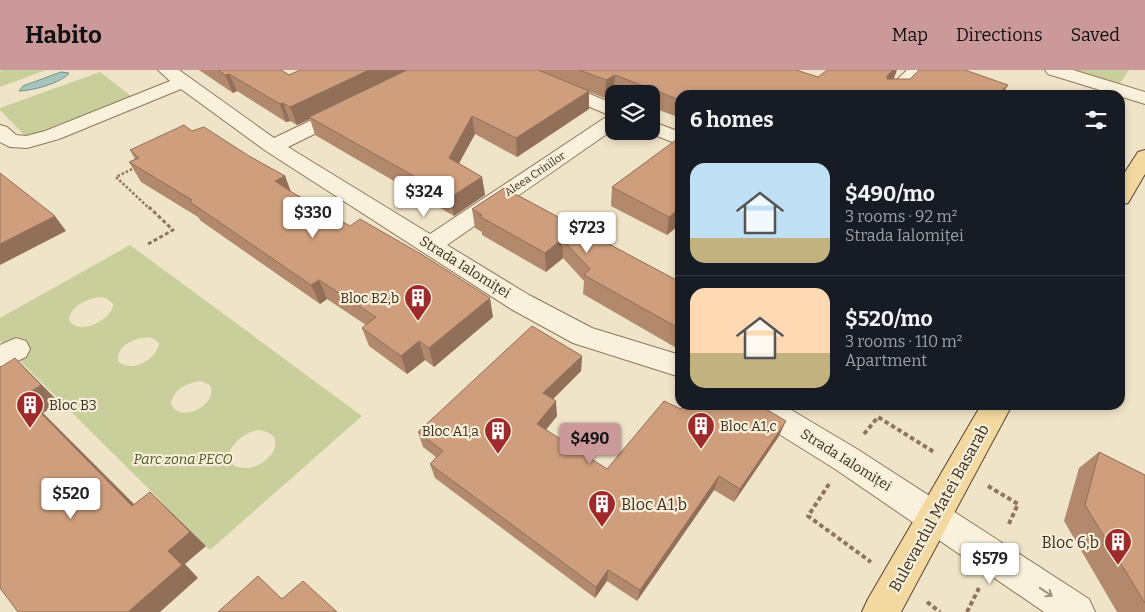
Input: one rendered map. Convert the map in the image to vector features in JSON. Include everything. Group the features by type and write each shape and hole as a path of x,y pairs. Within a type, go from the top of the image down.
{"main road":[{"path":"1125,190 1145,156"},
{"name":"Bulevardul Matei Basarab","path":"881,612 933,516 994,410"}],"street":[{"path":"517,70 605,107"},
{"path":"1054,70 1119,90"},
{"path":"894,90 907,73"},
{"path":"0,130 10,141 26,142 52,135 175,76"},
{"name":"Strada Ialomiței","path":"175,76 273,147 520,302 583,336 675,364"},
{"path":"1125,92 1145,98"},
{"path":"273,147 359,104"},
{"name":"Aleea Crinilor","path":"430,245 605,126"},
{"path":"660,131 675,137"},
{"name":"Strada Ialomiței","path":"766,410 846,459 1076,612"}],"path":[{"path":"141,164 116,177 173,230 148,244"}],"green space":[{"path":"46,70 0,87 0,71"},
{"path":"1054,70 1129,70 1116,89"},
{"path":"100,72 131,96 26,137 0,110 0,108"},
{"name":"Parc zona PECO","path":"130,245 362,416 210,550 0,341 0,318","holes":["95,298 106,298 113,304 107,316 101,321 86,327 78,327 73,324 69,319 73,310 81,303","141,338 149,338 154,339 159,344 157,350 148,360 136,366 129,366 123,365 118,361 122,348","200,381 210,385 211,393 209,400 203,406 189,413 175,409 171,403 175,394 186,385","259,430 269,433 274,438 273,452 261,464 253,467 235,466 230,462 231,450 235,443 250,433"]}],"water":[{"path":"61,72 69,73 53,83 31,90 19,91 23,86"}],"building":[{"path":"218,70 281,70 289,75 300,70 369,70 290,107 283,103 280,104 229,74 225,75"},
{"path":"407,70 538,70 589,91 516,138 472,116 449,158 482,177 451,197 309,117"},
{"path":"579,70 796,70 818,77 827,70 893,70 887,76 887,79 910,79 919,70 965,70 1008,85 1002,90 675,90 675,98 660,92 660,85 641,85 615,75 606,80"},
{"path":"184,125 192,131 204,127 249,156 285,176 275,181 290,191 350,226 360,219 421,254 490,298 429,348 419,341 401,356 362,328 376,317 319,280 311,285 190,202 192,200 129,162 139,158 130,150"},
{"path":"675,141 675,212 669,217 612,187"},
{"path":"0,173 55,216 0,244"},
{"path":"504,188 675,279 675,326 584,275 590,269 562,239 545,253 479,216 482,215 472,209"},
{"path":"532,326 582,356 543,393 556,401 537,424 607,469 664,401 675,406 675,410 767,410 786,421 740,489 719,476 640,590 608,570 596,587 430,464 443,451 418,432"},
{"path":"15,358 41,385 24,396 132,506 150,492 190,532 168,551 182,565 128,612 18,612 0,588 0,366"},
{"path":"1099,452 1145,475 1145,603 1085,505"},
{"path":"258,576 282,599 303,581 337,612 218,612"}],"place":[{"name":"Bloc B2,b","path":"418,322"},
{"name":"Bloc B3","path":"30,429"},
{"name":"Bloc A1,c","path":"701,450"},
{"name":"Bloc A1,a","path":"498,455"},
{"name":"Bloc A1,b","path":"602,528"},
{"name":"Bloc 6,b","path":"1118,566"}]}
